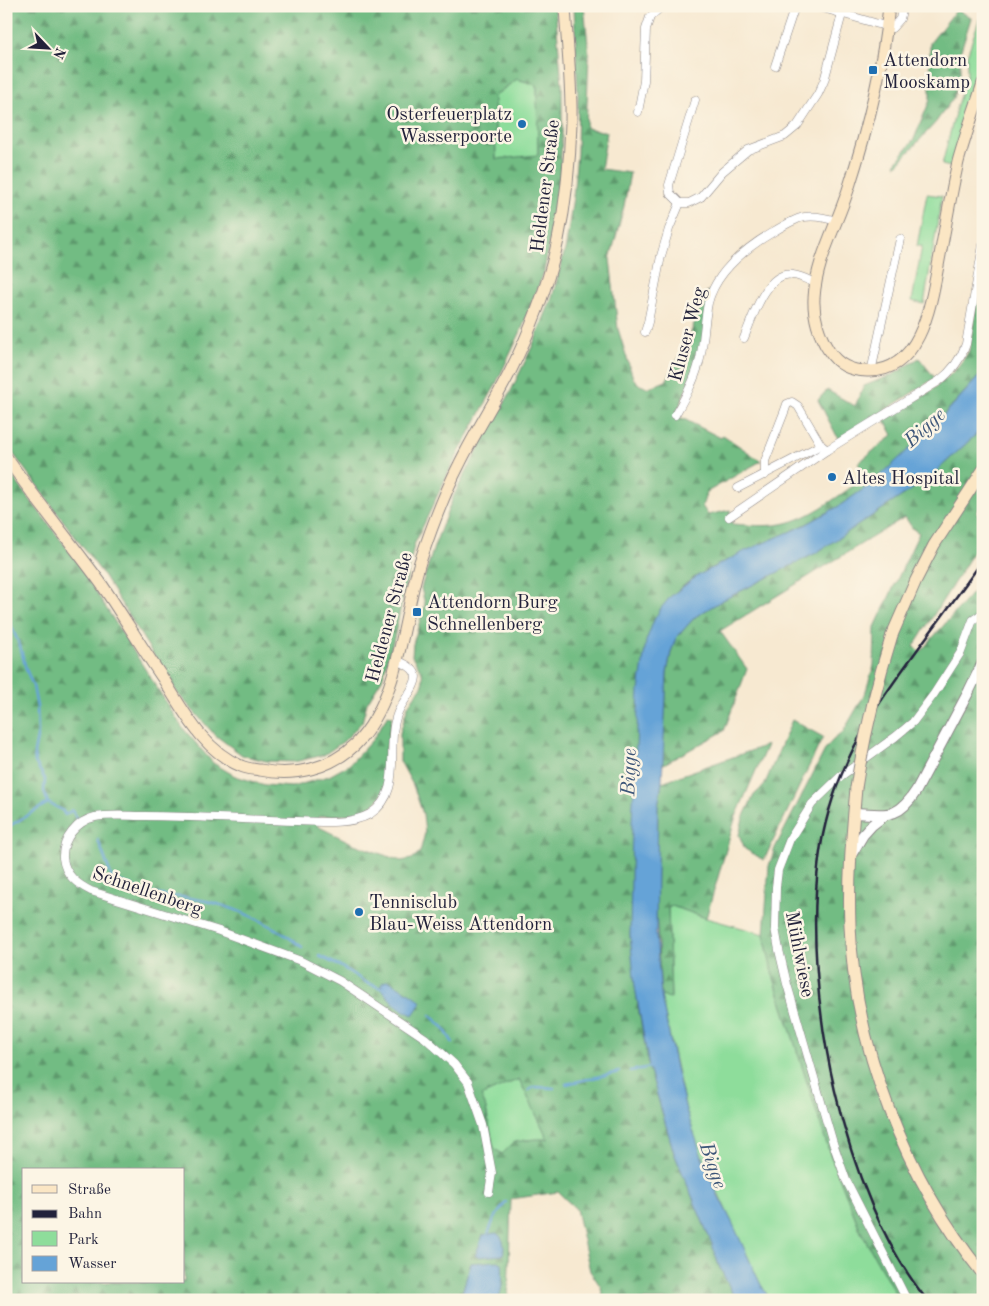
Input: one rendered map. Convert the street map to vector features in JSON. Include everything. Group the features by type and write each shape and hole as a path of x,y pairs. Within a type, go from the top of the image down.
{"main road":[{"name":"Heldener Straße","path":"6,457 36,500 100,583 196,728 214,749 243,767 272,773 289,774 307,771 336,760 356,743 373,721 386,693 396,660 413,583 432,527 459,464 523,344 552,264 562,210 571,121 565,6"},
{"path":"889,6 877,82 865,131 848,190 815,283 815,316 820,337 830,354 840,364 850,369 871,372 885,369 900,360 913,347 923,328 932,297 958,162 983,83"},
{"path":"983,470 934,545 916,580 892,635 863,744 856,788 849,881 853,955 862,1014 877,1070 900,1134 929,1194 961,1246 983,1274"}],"street":[{"path":"638,112 644,81 646,29 650,18 662,6"},
{"path":"775,66 795,6"},
{"path":"816,6 892,28 895,27 900,18 903,6"},
{"path":"695,100 669,185 670,193 680,203 689,203 701,197 722,172 748,150 785,136 797,126 818,94 824,81 842,14"},
{"path":"645,332 661,256 669,229 680,203"},
{"name":"Kluser Weg","path":"675,415 691,386 698,366 709,302 721,276 744,252 787,223 806,216 818,216 837,221"},
{"path":"871,372 900,239"},
{"path":"738,488 824,447 939,381 957,362 968,337 983,245"},
{"path":"744,338 758,302 776,279 784,275 793,274 815,283"},
{"path":"765,475 765,461 787,404 792,402 798,406 824,447"},
{"path":"729,517 824,447"},
{"name":"Mühlwiese","path":"907,1300 846,1180 832,1143 779,950 775,928 776,887 778,870 790,839 812,804 841,776 913,722 961,652 973,620 983,613"},
{"name":"Schnellenberg","path":"396,660 409,665 415,671 416,678 398,712 393,726 390,787 385,798 370,813 362,817 332,822 162,816 96,817 81,823 73,830 64,846 64,864 67,872 74,880 91,891 210,928 301,961 340,981 425,1038 454,1064 468,1082 483,1125 492,1173 489,1192"},
{"path":"854,813 885,815 897,812 911,799 970,691 983,662"},
{"path":"851,855 863,834 885,815"}],"green space":[{"path":"6,6 555,6 562,86 562,137 560,175 544,272 521,331 494,388 451,467 414,545 394,638 382,679 367,703 362,722 344,741 324,755 294,762 266,761 242,755 215,735 178,694 102,573 6,444","holes":["517,79 537,85 538,155 496,159 494,96"]},
{"path":"574,6 584,6 589,54 586,128 607,132 601,169 630,173 624,206 610,259 618,329 633,378 640,385 648,388 666,381 689,339 704,293 713,290 702,349 676,415 721,438 723,435 761,461 707,492 702,506 708,515 730,510 732,524 763,526 782,524 805,517 866,477 858,463 893,435 885,420 942,382 961,363 969,351 983,265 983,372 915,444 879,477 859,492 822,516 692,579 671,596 630,935 638,1007 649,1067 674,1153 712,1244 719,1266 736,1300 603,1300 601,1287 590,1271 576,1209 558,1192 511,1199 508,1300 498,1300 499,1298 471,1263 461,1296 462,1300 6,1300 6,468 73,556 182,727 213,763 235,776 265,785 292,787 329,776 349,765 373,739 388,715 392,717 385,755 385,786 380,798 373,805 357,812 320,816 317,826 354,844 401,861 412,859 420,852 425,833 423,814 413,785 400,761 400,733 408,706 423,685 422,672 412,656 413,644 425,604 421,588 435,544 454,495 508,397 532,347 552,298 566,246 577,154 578,97","holes":["519,1079 548,1139 514,1142 502,1154 494,1148 485,1105 481,1096"]},
{"path":"957,9 971,18 960,53 960,74 953,98 936,122 897,165 895,164 914,139 930,100 930,43"},
{"path":"983,13 983,63 951,167 942,165 957,105 967,75 967,56"},
{"path":"517,79 537,85 538,156 496,159 494,96"},
{"path":"927,194 942,196 924,304 912,301 922,246 917,246"},
{"path":"919,358 935,378 839,440 818,400 827,390 855,406 864,386 894,374"},
{"path":"983,428 983,499 977,513 983,522 983,537 914,646 920,652 983,581 983,1300 899,1300 861,1232 830,1154 772,972 764,934 769,866 775,848 826,748 843,732 865,694 874,665 875,627 919,533 913,529 905,517 720,631 747,669 724,731 662,765 667,673 676,638 695,617 721,601 816,553 929,478"},
{"path":"792,720 823,737 764,860 745,849 739,835 743,818 754,795 764,786"},
{"path":"767,745 735,819 706,918 672,906 668,908 671,998 661,996 656,909 658,806 662,782"},
{"path":"672,906 706,918 764,934 772,972 830,1154 861,1232 899,1300 770,1300 760,1283 703,1160 686,1110 661,996 671,997 668,908"},
{"path":"519,1079 548,1139 524,1140 502,1154 494,1148 485,1105 481,1096"}],"water":[{"path":"983,372 983,428 929,478 816,553 721,601 695,617 676,638 671,652 667,673 662,782 658,806 656,934 661,996 686,1110 703,1160 760,1283 770,1300 736,1300 719,1266 712,1244 674,1153 649,1067 635,987 630,935 632,821 639,691 646,641 654,620 671,596 697,576 745,551 805,525 839,506 871,484 932,428"},
{"path":"388,980 419,999 421,1003 413,1015 399,1008 381,988 382,983"},
{"path":"496,1233 503,1242 503,1255 475,1256 483,1235"},
{"path":"498,1261 502,1263 502,1287 498,1300 461,1300 471,1263"}],"waterway":[{"path":"6,614 20,646 33,686 37,707 38,732 34,753 35,762 45,779 44,791 48,803 62,810 65,815 72,810 77,820"},
{"path":"6,828 48,803"},
{"path":"98,840 112,878 148,893 205,901 249,915 277,930 302,947"},
{"path":"319,956 340,966 367,983 381,988"},
{"path":"430,1015 443,1027 453,1043"},
{"path":"630,1071 651,1067"},
{"path":"566,1084 619,1072"},
{"path":"529,1090 534,1087 554,1088"},
{"path":"488,1234 494,1219 506,1202"}],"railway":[{"path":"927,1300 897,1256 872,1206 851,1149 835,1090 823,1029 817,969 815,912 819,859 823,834 837,786 863,730 892,685 983,560"}],"place":[{"name":"Attendorn Mooskamp","path":"873,70"},
{"name":"Osterfeuerplatz Wasserpoorte","path":"522,124"},
{"name":"Altes Hospital","path":"832,477"},
{"name":"Attendorn Burg Schnellenberg","path":"417,612"},
{"name":"Tennisclub Blau-Weiss Attendorn","path":"359,912"}],"water label":[{"name":"Bigge","path":"924,427"},
{"name":"Bigge","path":"628,772"},
{"name":"Bigge","path":"714,1165"}]}
